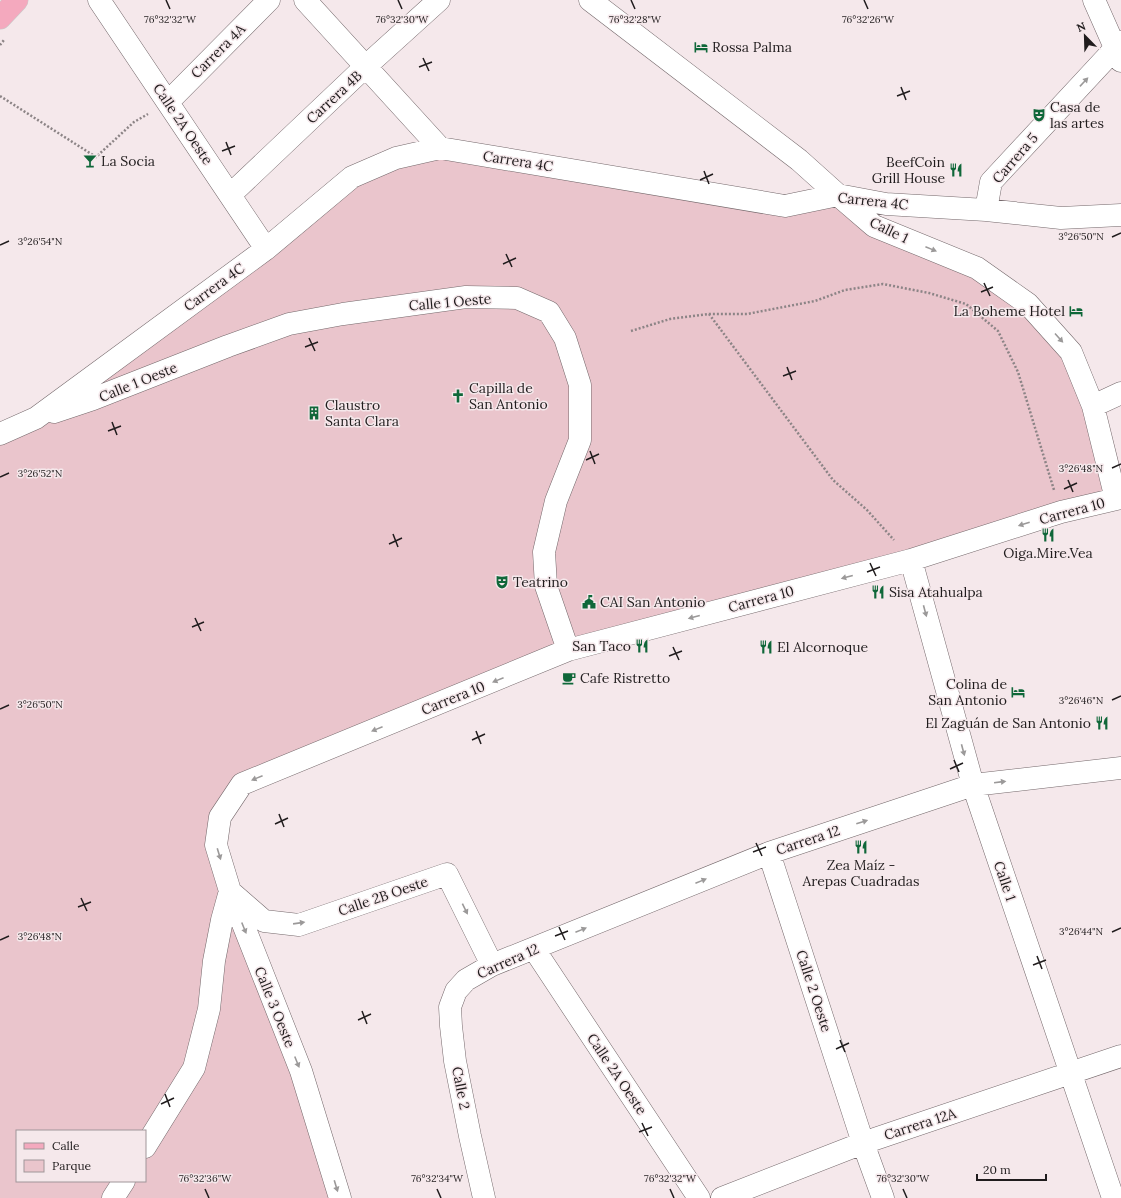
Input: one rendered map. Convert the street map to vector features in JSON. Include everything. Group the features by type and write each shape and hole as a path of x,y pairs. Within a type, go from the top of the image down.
{"main road":[{"path":"0,18 17,0"}],"street":[{"name":"Calle 2A Oeste","path":"99,0 266,249"},
{"name":"Carrera 4A","path":"168,102 269,0"},
{"path":"305,0 440,148"},
{"name":"Carrera 4B","path":"230,195 365,67 439,0"},
{"name":"Calle 1","path":"590,0 799,160 838,196 874,226 977,268 1028,304 1071,352 1093,406 1118,498"},
{"path":"1094,0 1119,51"},
{"name":"Carrera 5","path":"986,210 991,182 1119,51"},
{"name":"Carrera 4C","path":"0,434 36,418 266,249 352,177 396,158 440,148 785,206 838,196 886,204 986,210 1061,218 1121,215"},
{"name":"Calle 1 Oeste","path":"36,418 93,399 228,346 289,324 343,314 466,297 517,298 549,312 564,338 580,385 580,440 556,501 544,552 546,586 568,650"},
{"path":"1093,406 1121,393"},
{"name":"Carrera 10","path":"220,817 242,784 568,650 911,560 1061,512 1118,498"},
{"name":"Calle 1","path":"911,560 973,785 1070,1074 1114,1198"},
{"name":"Carrera 12","path":"466,980 492,965 769,853 973,785 1121,768"},
{"name":"Calle 3 Oeste","path":"220,817 216,845 230,891 301,1071 340,1198"},
{"name":"Calle 2 Oeste","path":"769,853 863,1143 883,1198"},
{"name":"Calle 2B Oeste","path":"230,891 264,921 298,925 447,874 492,965"},
{"path":"146,1145 194,1068 208,1009 214,961 222,920 230,891"},
{"name":"Calle 2A Oeste","path":"534,949 699,1198"},
{"name":"Calle 2","path":"466,980 456,991 450,1007 451,1026 458,1076 484,1198"},
{"name":"Carrera 12A","path":"722,1198 863,1143 1121,1056"},
{"path":"113,1198 123,1182"}],"path":[{"path":"0,96 96,157 134,122 168,102"},
{"path":"631,331 670,319 709,314 747,314 814,301 845,290 883,284 929,293 966,304 998,331 1018,372 1061,512"},
{"path":"709,314 833,480 867,510 911,560"}],"green space":[{"path":"440,148 785,206 838,195 977,268 1071,352 1116,499 594,643 242,784 216,845 340,1198 0,1198 0,434 352,177"}],"place":[{"name":"Rossa Palma","path":"701,47"},
{"name":"Casa de las artes","path":"1039,115"},
{"name":"La Socia","path":"90,161"},
{"name":"BeefCoin Grill House","path":"956,170"},
{"name":"La Boheme Hotel","path":"1076,311"},
{"name":"Capilla de San Antonio","path":"458,396"},
{"name":"Claustro Santa Clara","path":"314,413"},
{"name":"Oiga.Mire.Vea","path":"1048,535"},
{"name":"Teatrino","path":"502,582"},
{"name":"Sisa Atahualpa","path":"878,592"},
{"name":"CAI San Antonio","path":"589,602"},
{"name":"San Taco","path":"642,646"},
{"name":"El Alcornoque","path":"766,647"},
{"name":"Cafe Ristretto","path":"569,678"},
{"name":"Colina de San Antonio","path":"1018,692"},
{"name":"El Zaguán de San Antonio","path":"1102,723"},
{"name":"Zea Maíz - Arepas Cuadradas","path":"861,847"}]}
